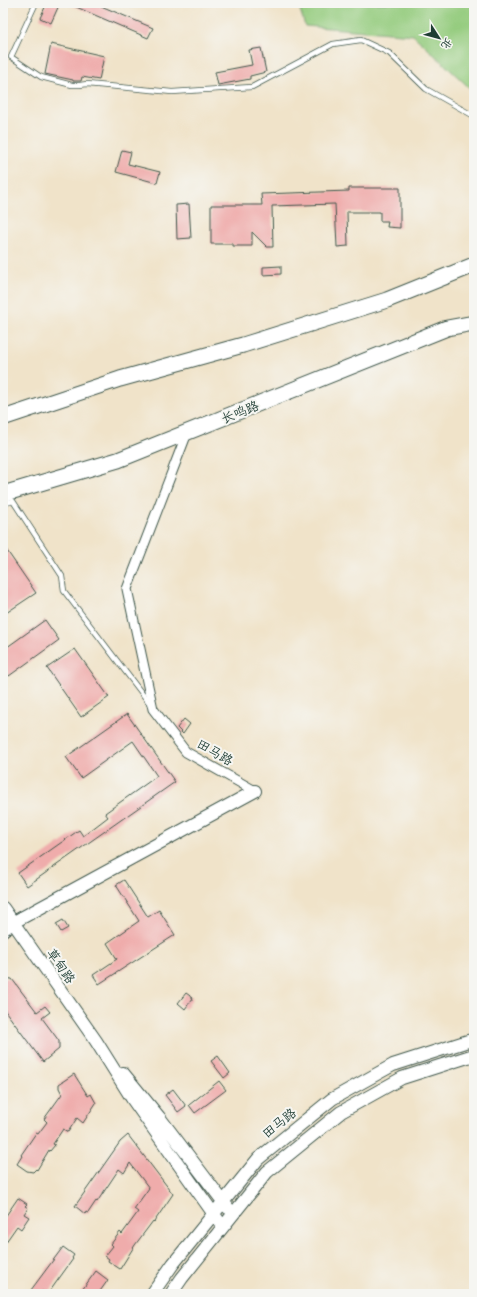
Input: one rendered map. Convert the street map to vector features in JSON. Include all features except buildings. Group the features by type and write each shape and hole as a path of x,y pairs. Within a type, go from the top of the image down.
{"main road":[{"path":"3,418 120,379 243,345 387,300 474,265"},
{"name":"长鸣路","path":"3,494 118,460 447,328 474,322"}],"street":[{"path":"153,709 127,589 187,433"},
{"name":"田马路","path":"153,709 186,752 255,791"},
{"path":"3,930 14,922 255,791"},
{"name":"草甸路","path":"3,908 96,1041"},
{"name":"田马路","path":"152,1294 173,1264 258,1159 332,1099 393,1065 474,1040"},
{"path":"96,1041 146,1100 233,1214"},
{"path":"96,1041 132,1100 223,1227"},
{"path":"171,1294 267,1172 341,1112 402,1078 474,1055"}],"lane":[{"path":"36,3 11,57 41,77 80,85 87,84 172,92 252,87 332,44 361,40 389,53 426,90 474,116"},
{"path":"3,504 13,501 62,576 64,591 153,709"}],"green space":[{"path":"298,3 474,3 474,92 413,35 305,26"}]}
